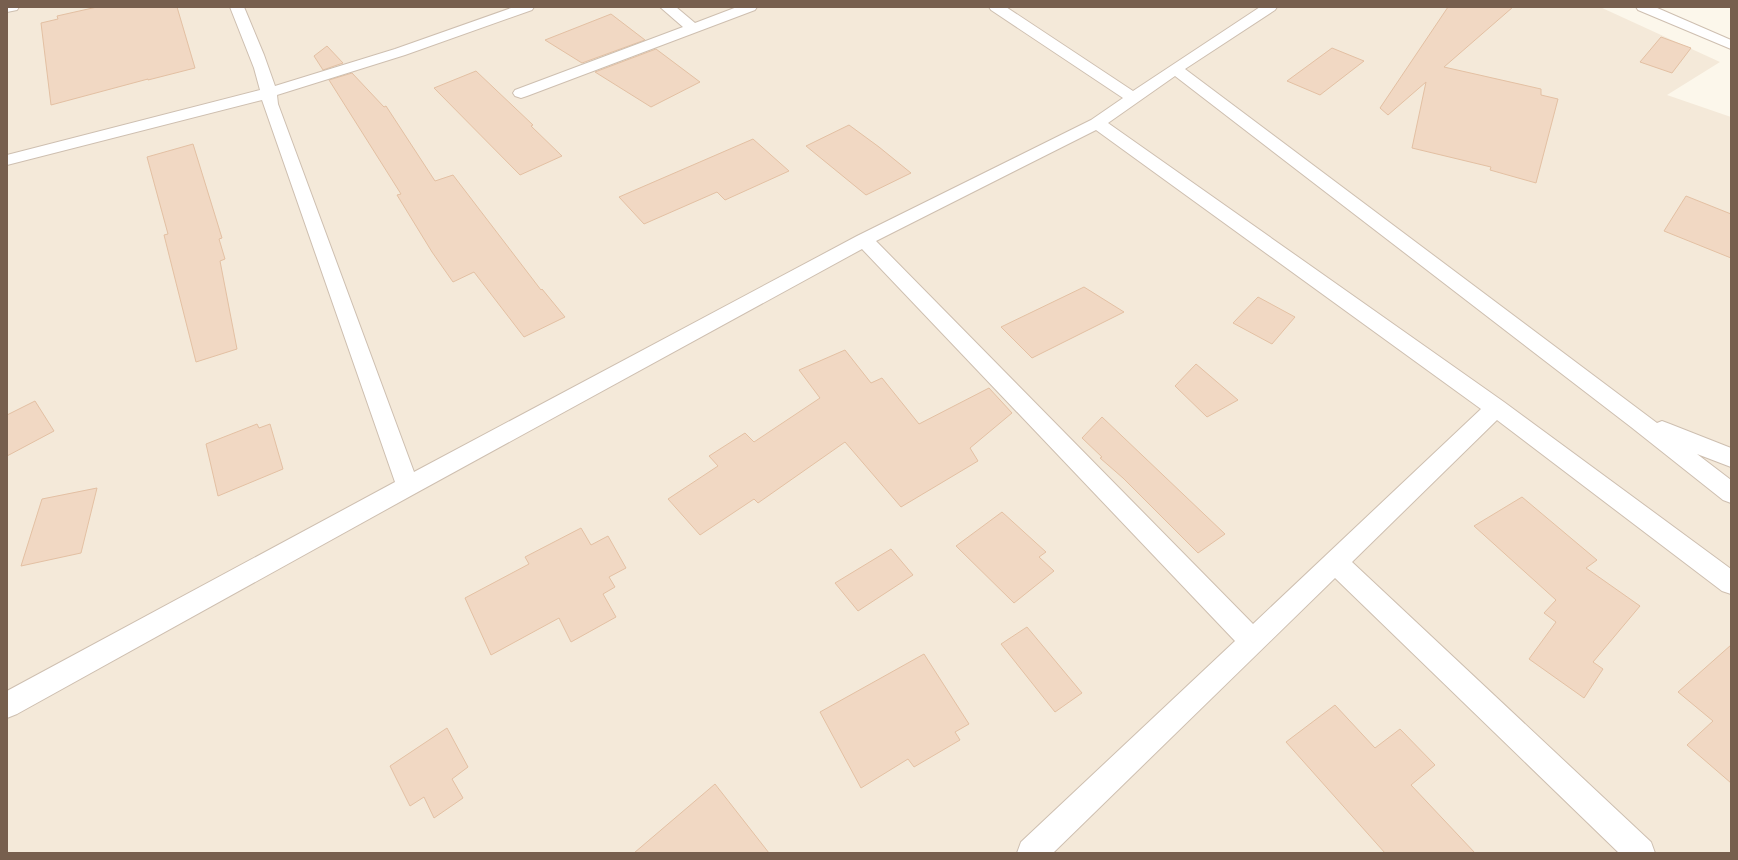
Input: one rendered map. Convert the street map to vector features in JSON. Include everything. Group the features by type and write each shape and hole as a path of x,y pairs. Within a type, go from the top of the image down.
{"street":[{"path":"7,8 12,7"},
{"path":"237,7 270,93 270,104 408,486"},
{"path":"7,160 270,93 352,69 447,37 527,7"},
{"path":"667,7 693,28"},
{"path":"521,93 750,7"},
{"path":"996,7 1134,98"},
{"path":"7,705 408,486 864,240 1097,123 1175,69 1270,7"},
{"path":"1643,7 1731,45"},
{"path":"1175,69 1639,421 1731,493"},
{"path":"1097,123 1496,408 1731,583"},
{"path":"864,240 1253,641"},
{"path":"1032,853 1496,408"},
{"path":"1639,421 1731,458"},
{"path":"1335,562 1640,853"}],"shaded area":[{"path":"7,7 1600,7 1720,62 1667,95 1731,117 1731,853 7,853"}],"building":[{"path":"97,7 177,7 195,68 51,105 41,23 58,19 57,16"},
{"path":"1448,7 1513,7 1444,67 1541,89 1541,95 1558,99 1536,183 1490,170 1491,167 1412,148 1426,82 1388,115 1380,108"},
{"path":"611,14 645,40 582,63 545,40"},
{"path":"1661,37 1691,48 1672,73 1640,62"},
{"path":"327,46 343,63 323,70 314,56"},
{"path":"1332,48 1364,61 1320,95 1287,81"},
{"path":"656,49 700,82 651,107 595,72"},
{"path":"476,71 533,125 531,126 562,156 520,175 434,88"},
{"path":"352,73 384,107 386,106 435,181 453,175 541,290 542,289 565,317 524,337 474,272 453,282 432,252 397,195 401,194 329,80"},
{"path":"849,125 911,173 866,195 806,146"},
{"path":"753,139 789,171 725,200 717,192 644,224 619,197"},
{"path":"193,144 222,238 219,239 225,259 220,261 237,349 196,362 164,235 168,234 147,157"},
{"path":"1686,196 1731,214 1731,258 1664,231"},
{"path":"1084,287 1124,312 1032,358 1001,327"},
{"path":"1258,297 1295,317 1272,344 1233,323"},
{"path":"845,350 871,383 882,378 919,424 989,388 1012,413 970,448 978,461 901,507 845,442 758,503 754,499 700,535 668,499 718,466 709,456 745,433 754,442 820,398 799,370"},
{"path":"1196,364 1238,400 1207,417 1175,386"},
{"path":"35,401 54,431 7,456 7,415"},
{"path":"1102,417 1225,534 1198,553 1123,478 1100,458 1102,457 1082,438"},
{"path":"257,424 259,428 270,424 283,469 218,496 206,444"},
{"path":"97,488 81,553 21,566 42,499"},
{"path":"1522,497 1597,560 1586,568 1640,606 1593,662 1603,669 1584,698 1529,659 1556,622 1544,613 1556,600 1474,526"},
{"path":"1002,512 1046,552 1039,557 1054,571 1014,603 956,546"},
{"path":"581,528 591,545 608,536 626,568 609,577 615,587 603,594 616,617 571,642 559,618 491,655 465,598 529,564 525,557"},
{"path":"891,549 913,575 858,611 835,583"},
{"path":"1027,627 1082,693 1055,712 1001,644"},
{"path":"1731,645 1731,783 1687,745 1713,721 1678,692"},
{"path":"924,654 969,724 955,732 960,740 914,767 908,759 861,788 820,712"},
{"path":"1335,705 1375,748 1400,729 1435,765 1411,785 1475,853 1385,853 1286,742"},
{"path":"447,728 468,767 452,779 463,798 434,818 424,797 410,806 390,766"},
{"path":"715,784 769,853 634,853"}]}
